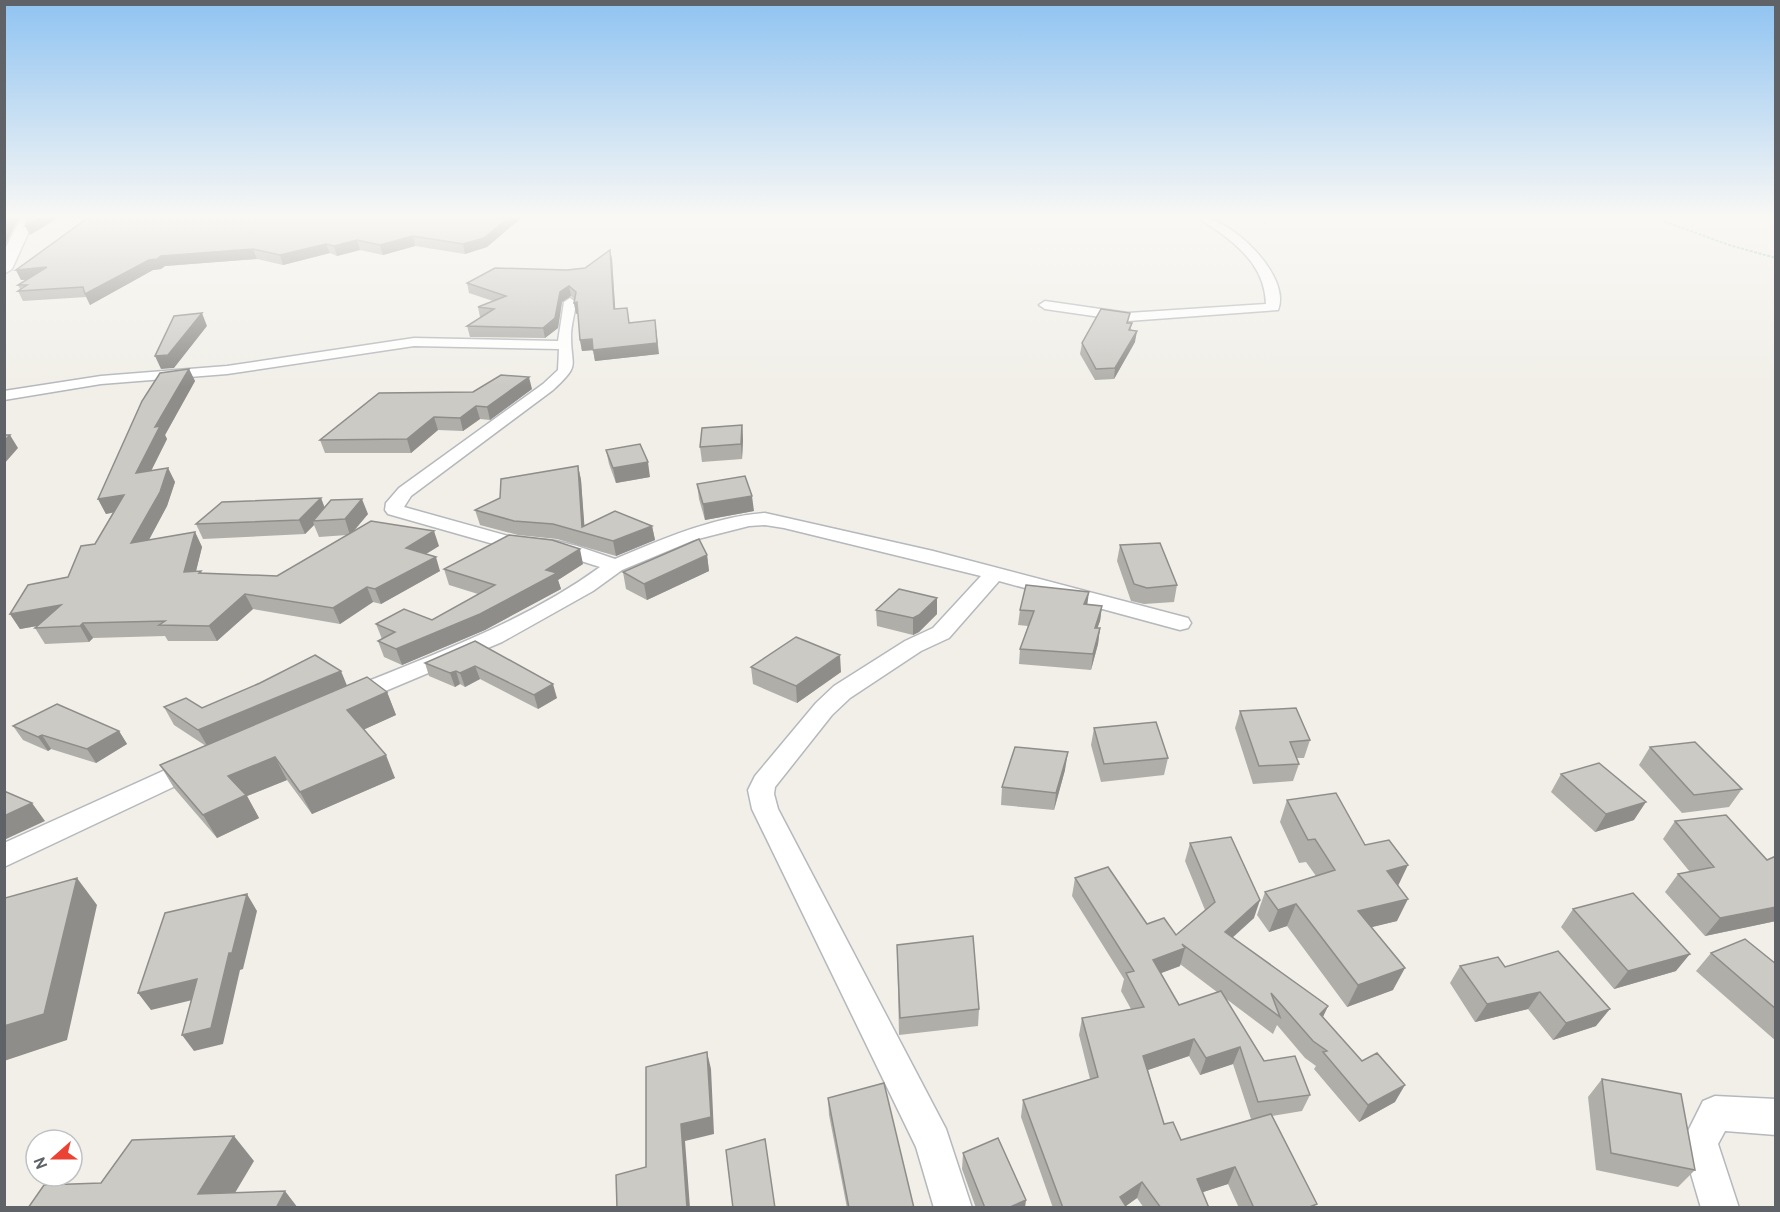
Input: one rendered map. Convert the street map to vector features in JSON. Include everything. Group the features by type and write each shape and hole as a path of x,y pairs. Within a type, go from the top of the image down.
{"street":[{"path":"1045,305 1128,317 1273,307 1274,298 1265,274"},
{"path":"570,302 564,335 567,360 565,371 548,387 405,492 395,503 394,510 511,543 556,547 577,552 615,566"},
{"path":"4,396 102,380 227,370 414,342 566,345"},
{"path":"335,705 494,637 585,586 615,566 687,536 749,520 765,519 994,574 1180,623"},
{"path":"953,1208 933,1142 831,943 765,809 760,793 770,774 824,709 842,692 913,646 941,633 994,574"},
{"path":"4,856 149,785 214,757"},
{"path":"1720,1208 1700,1143 1715,1113 1776,1117"}],"building":[{"path":"36,274 123,274 85,294 83,287 18,291 27,285 18,285"},
{"path":"485,274 612,274 614,309 627,308 629,323 655,320 657,343 593,350 592,339 580,340 577,302 574,303 576,292 569,286 560,292 555,318 543,328 467,326 494,309 478,307 506,296 467,283"},
{"path":"1101,309 1130,313 1127,323 1132,323 1129,330 1137,331 1115,368 1096,369 1082,343"},
{"path":"202,313 168,355 155,356 174,316"},
{"path":"189,369 155,427 160,426 136,473 168,468 160,492 131,543 195,532 184,572 277,576 371,521 434,531 406,548 436,557 375,589 367,587 333,608 245,594 209,626 159,625 165,621 83,623 80,626 35,628 61,605 10,614 28,585 68,577 81,546 95,544 124,495 98,499 142,401 160,373"},
{"path":"501,375 529,377 487,407 476,406 460,418 434,417 407,439 320,440 379,393 473,392"},
{"path":"742,425 741,444 700,447 702,428"},
{"path":"640,444 648,462 613,468 606,450"},
{"path":"578,466 582,527 615,511 652,526 613,541 553,524 514,521 475,510 500,498 501,479"},
{"path":"745,476 752,496 703,504 697,484"},
{"path":"321,498 299,520 196,524 222,502"},
{"path":"362,499 345,519 313,521 331,500"},
{"path":"509,535 552,540 580,549 546,570 557,573 480,614 396,649 378,641 395,632 376,624 404,609 432,620 495,585 444,569"},
{"path":"699,539 707,555 644,584 623,572"},
{"path":"1160,543 1177,585 1147,588 1134,584 1120,545"},
{"path":"1026,585 1089,592 1084,604 1102,606 1095,628 1100,628 1093,654 1020,649 1034,611 1020,610"},
{"path":"899,589 937,598 913,618 876,610"},
{"path":"796,637 840,655 796,686 751,667"},
{"path":"475,641 553,684 534,695 475,666 460,673 456,671 450,673 425,663"},
{"path":"315,655 341,671 198,730 164,707 186,698 202,708 260,683"},
{"path":"367,677 387,692 347,710 386,755 300,792 275,757 228,776 246,795 203,815 160,765"},
{"path":"57,704 119,731 87,749 42,735 38,737 13,726"},
{"path":"1296,708 1310,740 1290,742 1299,764 1259,766 1240,711"},
{"path":"1156,722 1168,758 1104,764 1094,728"},
{"path":"1695,742 1742,789 1694,795 1650,747"},
{"path":"1015,747 1068,752 1056,793 1002,787"},
{"path":"1599,763 1646,802 1606,814 1561,774"},
{"path":"4,791 32,803 4,816"},
{"path":"1336,793 1365,845 1389,840 1408,865 1387,871 1408,899 1358,911 1405,968 1358,985 1296,904 1278,910 1265,892 1335,870 1315,839 1308,840 1287,800"},
{"path":"1726,815 1767,860 1776,856 1776,907 1720,918 1678,874 1714,867 1675,821"},
{"path":"1231,837 1260,900 1225,932 1328,1006 1320,1014 1362,1061 1377,1053 1405,1085 1368,1105 1323,1052 1327,1051 1313,1041 1271,993 1280,1017 1182,944 1185,948 1153,960 1179,1005 1221,991 1264,1061 1295,1056 1310,1095 1258,1102 1240,1047 1206,1058 1194,1039 1143,1056 1164,1124 1173,1122 1181,1140 1271,1114 1317,1204 1307,1208 1254,1208 1235,1167 1197,1179 1209,1208 1161,1208 1142,1182 1120,1197 1127,1208 1063,1208 1023,1100 1098,1077 1082,1018 1144,1007 1126,973 1134,971 1075,878 1108,867 1147,924 1164,918 1176,935 1215,902 1190,843"},
{"path":"77,878 44,1014 4,1026 5,898"},
{"path":"1633,893 1690,954 1628,971 1573,909"},
{"path":"247,894 232,953 229,953 211,1028 182,1035 197,979 138,993 165,913"},
{"path":"973,936 979,1009 900,1018 897,945"},
{"path":"1745,939 1776,964 1776,1009 1711,953"},
{"path":"1558,951 1610,1009 1566,1023 1540,992 1487,1004 1460,966 1498,957 1505,967"},
{"path":"707,1052 711,1117 681,1124 687,1208 617,1208 616,1175 646,1167 646,1067"},
{"path":"1602,1079 1681,1094 1695,1170 1611,1153"},
{"path":"884,1083 914,1208 849,1208 828,1098"},
{"path":"234,1136 198,1194 285,1191 276,1208 28,1208 42,1188 84,1188 84,1184 101,1183 132,1140"},
{"path":"998,1138 1026,1200 1008,1208 985,1208 963,1153"},
{"path":"765,1139 775,1208 733,1208 726,1150"}]}
